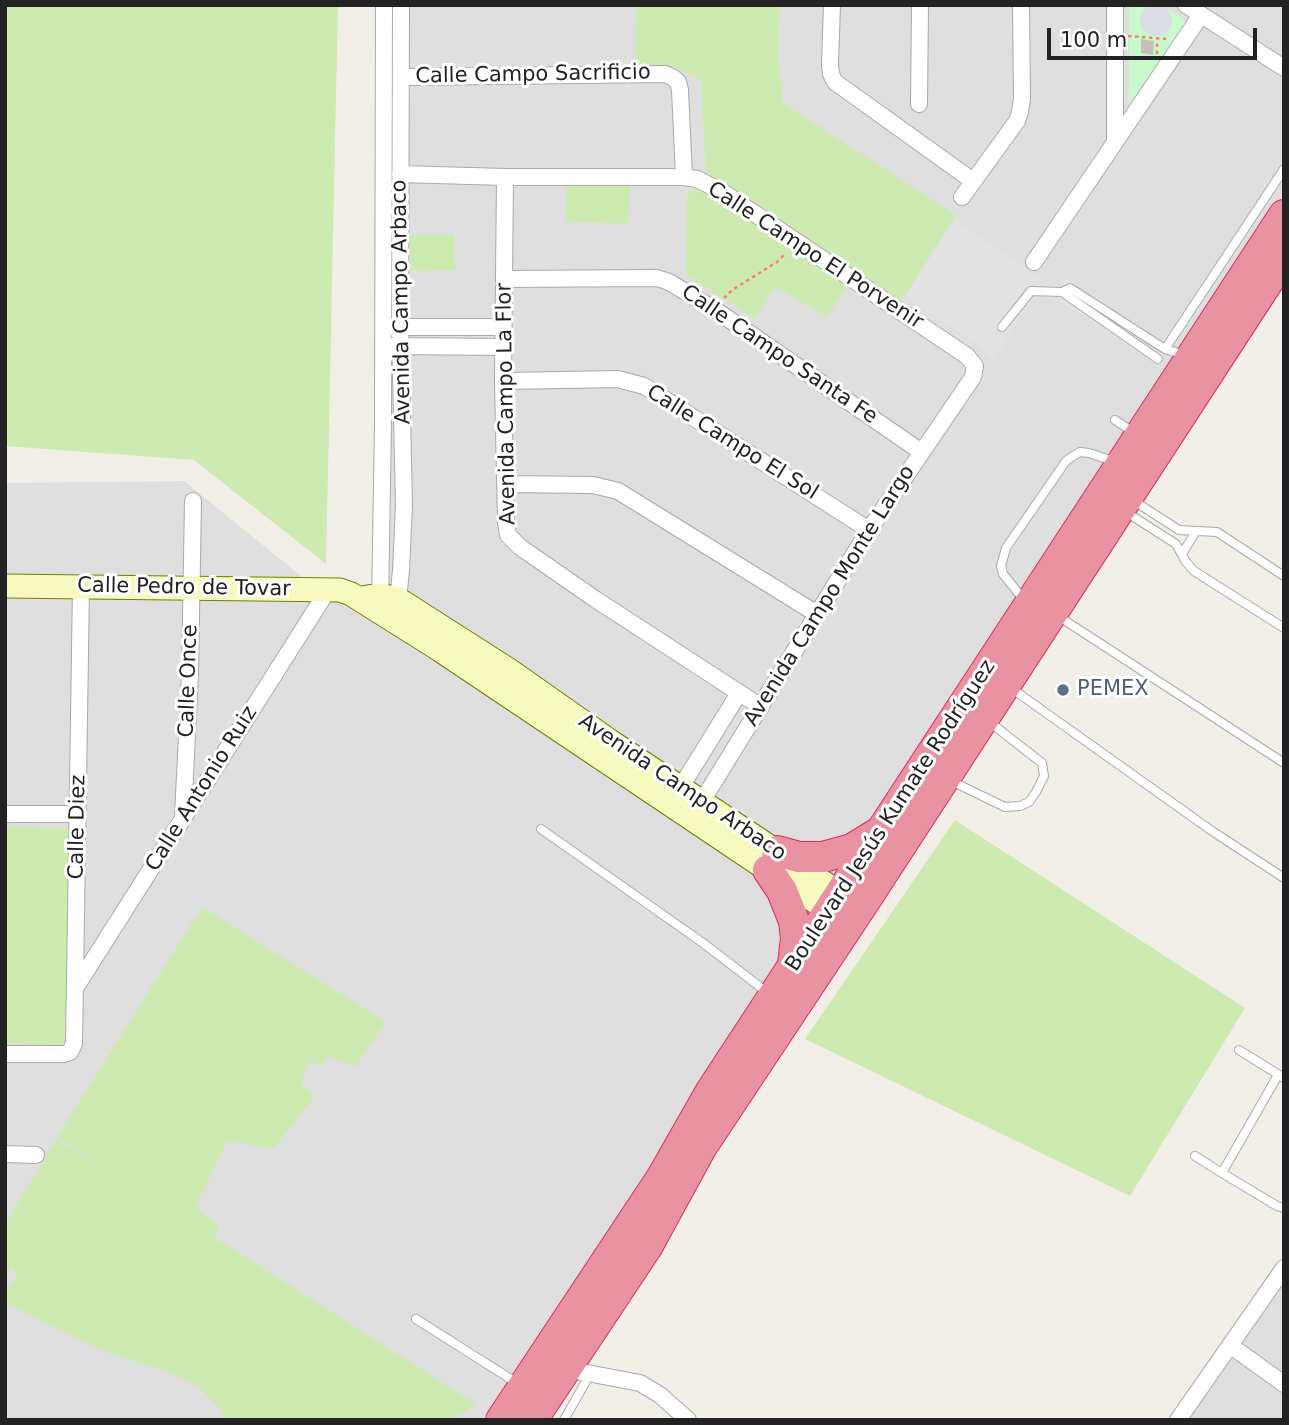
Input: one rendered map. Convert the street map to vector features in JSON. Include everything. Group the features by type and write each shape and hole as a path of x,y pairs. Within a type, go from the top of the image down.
{"highway":[{"name":"Boulevard Jesús Kumate Rodríguez","path":"1137,436 1273,249 1284,215"},
{"name":"Boulevard Jesús Kumate Rodríguez","path":"501,1420 701,1148 845,909 881,831 1128,486 1137,436 1178,353 1273,249"},
{"name":"Boulevard Jesús Kumate Rodríguez","path":"532,1420 578,1371 662,1177 711,1091 793,966 845,909 945,778 1006,684 1041,608 1128,486"},
{"path":"793,966 796,939 794,921 772,861 799,856 824,857 852,849 881,831"}],"street":[{"name":"Avenida Campo Arbaco","path":"383,605 384,5"},
{"name":"Avenida Campo Arbaco","path":"383,605 404,505 400,328 401,5"},
{"path":"832,5 830,64 835,82 973,181"},
{"path":"919,104 920,5"},
{"path":"962,197 1017,121 1020,112 1021,5"},
{"path":"1115,5 1115,142"},
{"path":"1186,5 1284,68"},
{"path":"1034,262 1201,15"},
{"name":"Calle Campo Sacrificio","path":"402,76 665,74 678,82 680,90 684,177"},
{"name":"Calle Campo El Porvenir","path":"400,174 684,177 708,184 967,356 975,366 973,377"},
{"name":"Avenida Campo La Flor","path":"505,177 503,381 508,534 515,543 617,614 761,707"},
{"name":"Calle Campo Santa Fe","path":"504,279 657,278 678,286 920,451"},
{"path":"383,327 503,327"},
{"path":"383,345 504,347"},
{"name":"Avenida Campo Monte Largo","path":"696,810 869,530 920,451 973,377"},
{"name":"Calle Campo El Sol","path":"503,381 618,379 644,386 869,530"},
{"path":"506,484 593,485 618,491 817,614"},
{"name":"Calle Once","path":"183,818 193,501"},
{"name":"Calle Pedro de Tovar","path":"5,586 340,590 383,605"},
{"name":"Calle Diez","path":"5,1054 57,1054 70,1052 74,1044 81,587"},
{"name":"Calle Antonio Ruiz","path":"75,988 328,590"},
{"name":"Avenida Campo Arbaco","path":"383,605 509,670 675,796 845,909"},
{"path":"675,796 740,693"},
{"path":"5,814 78,814"},
{"path":"5,1154 36,1155"},
{"path":"1178,1420 1284,1268"},
{"path":"1231,1346 1284,1384"},
{"path":"578,1371 629,1380 651,1388 688,1420"}],"lane":[{"path":"1273,249 1284,169"},
{"path":"1062,292 1068,288 1072,290 1178,353"},
{"path":"1002,327 1031,291 1062,292 1158,359"},
{"path":"1284,576 1217,532 1203,529 1180,530 1089,453 1080,452 1066,461 1006,548 1001,566 1014,590 1284,763"},
{"path":"1128,486 1176,544 1194,571 1284,628"},
{"path":"1182,554 1196,531"},
{"path":"1006,684 1212,831 1284,878"},
{"path":"945,778 1006,807 1029,802 1036,792 1044,776 1042,763 984,718"},
{"path":"541,829 703,943 773,997"},
{"path":"1222,1173 1281,1076 1239,1050"},
{"path":"1195,1156 1284,1208"},
{"path":"416,1319 523,1387"},
{"path":"564,1420 578,1371"}],"path":[{"path":"1114,35 1180,40 1186,37"},
{"path":"718,311 732,290 777,262 797,242"}],"shaded area":[{"path":"1156,4 1167,9 1172,20 1167,31 1156,36 1145,31 1140,20 1145,9"},
{"path":"390,5 1284,5 1284,240 527,1420 5,1420 5,483 184,481 322,593 385,594"},
{"path":"955,220 1044,281 1059,283 1064,277 1140,328 1126,345 1057,299 1036,296 993,361 976,344 905,296"},
{"path":"1284,1276 1284,1420 1180,1420"}],"green space":[{"path":"5,5 338,5 326,564 194,460 5,446"},
{"path":"636,5 780,7 778,57 783,103 956,215 901,301 706,177 701,81 677,68 635,63"},
{"path":"1129,5 1163,5 1190,24 1132,105 1129,102"},
{"path":"567,183 630,186 628,224 565,221"},
{"path":"695,187 703,187 848,285 827,317 775,286 755,319 686,275 687,196"},
{"path":"410,235 454,235 455,270 410,271"},
{"path":"955,820 1245,1008 1130,1196 805,1039"},
{"path":"5,827 71,828 68,1045 5,1043"},
{"path":"202,907 386,1022 355,1067 328,1056 322,1066 310,1061 305,1069 302,1085 314,1097 273,1149 227,1141 195,1208 220,1226 214,1237 476,1404 453,1420 225,1420 222,1411 198,1386 165,1371 106,1352 5,1303 5,1293 17,1276 13,1268 5,1276 5,1225 56,1139 120,1178 57,1137"}],"building":[{"path":"1141,39 1154,41 1153,55 1141,53"}],"place":[{"name":"PEMEX","path":"1063,690"}]}
